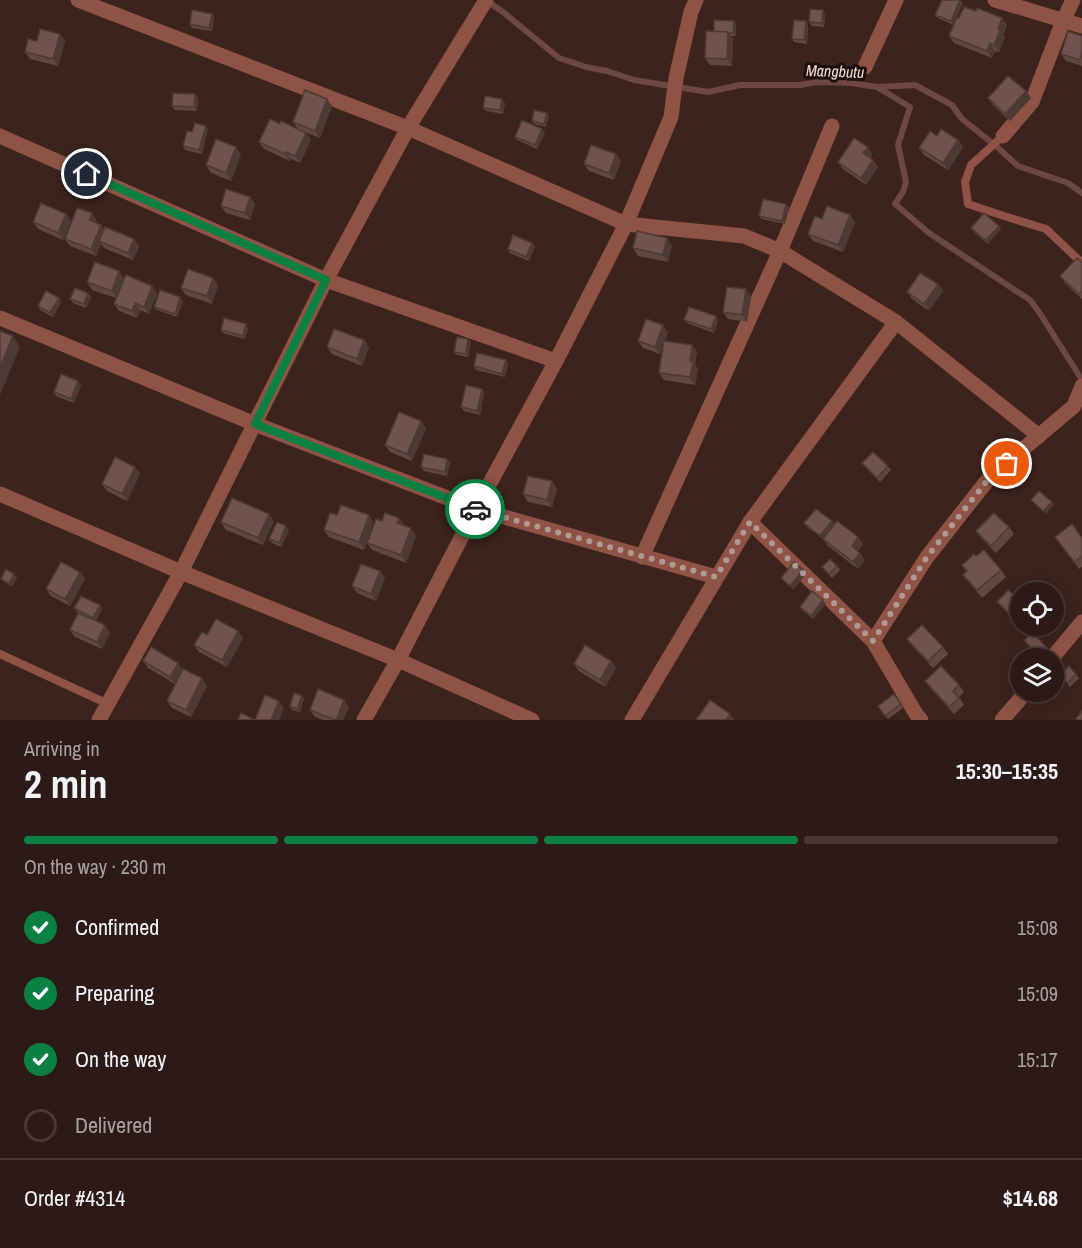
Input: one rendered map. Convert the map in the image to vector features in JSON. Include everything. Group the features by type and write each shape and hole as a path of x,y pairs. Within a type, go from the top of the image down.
{"street":[{"path":"78,0 408,128 626,224 744,236 780,251 896,322 1039,436"},
{"path":"99,720 181,572 326,280 408,128 486,0"},
{"path":"364,720 556,361 626,224 671,117 675,86 691,12 696,0"},
{"path":"865,67 896,0"},
{"path":"995,0 1082,26"},
{"path":"1003,136 1032,102 1073,0"},
{"path":"642,558 780,251 832,126"},
{"path":"0,136 326,280 556,361"},
{"path":"0,318 255,424 476,510 716,577"},
{"path":"632,720 750,522 896,322"},
{"path":"873,641 927,557 990,477 1074,406 1082,386"},
{"path":"0,494 181,572 398,660 532,720"},
{"path":"750,522 873,641 921,720"},
{"path":"1060,648 1082,622"},
{"path":"1002,720 1017,702"}],"lane":[{"path":"1003,136 971,165 965,182 968,204 1047,229 1082,263"},
{"path":"0,654 108,704"}],"building":[{"path":"942,0 960,0 951,21 935,15"},
{"path":"964,7 976,11 977,8 1002,18 994,45 990,43 987,51 949,36"},
{"path":"810,9 823,10 822,23 809,22"},
{"path":"192,10 212,14 209,28 190,24"},
{"path":"714,20 734,21 733,33 714,32"},
{"path":"794,20 806,21 804,40 792,39"},
{"path":"40,29 60,34 53,59 25,52 28,39 37,41"},
{"path":"706,31 728,32 727,59 705,58"},
{"path":"1068,31 1082,36 1080,60 1061,54"},
{"path":"1008,76 1026,91 1005,114 988,98"},
{"path":"305,90 327,99 315,131 293,122"},
{"path":"173,93 195,94 194,107 172,106"},
{"path":"485,96 502,99 500,110 483,108"},
{"path":"534,110 547,113 544,124 532,121"},
{"path":"270,119 280,124 281,121 306,133 295,156 259,142"},
{"path":"522,120 542,129 535,145 515,137"},
{"path":"195,123 206,126 199,150 183,146 187,131 192,132"},
{"path":"941,129 958,140 943,163 919,148 930,131 937,136"},
{"path":"854,138 868,147 863,153 873,160 861,178 838,162"},
{"path":"216,139 236,147 226,173 206,165"},
{"path":"591,145 616,154 609,173 584,164"},
{"path":"226,189 250,197 245,213 221,206"},
{"path":"763,199 786,204 782,221 759,216"},
{"path":"41,203 66,214 58,233 33,222"},
{"path":"827,206 850,215 838,245 808,234 815,216 822,219"},
{"path":"77,208 92,213 89,220 101,225 91,249 65,239"},
{"path":"984,213 999,226 986,240 971,228"},
{"path":"105,227 134,239 128,253 99,241"},
{"path":"637,231 667,238 663,255 633,248"},
{"path":"513,235 532,243 526,257 508,249"},
{"path":"1077,258 1082,263 1082,291 1079,294 1060,276"},
{"path":"95,262 119,271 112,291 87,282"},
{"path":"188,269 213,278 207,296 181,288"},
{"path":"920,273 938,284 924,304 907,292"},
{"path":"126,275 152,286 144,307 135,303 132,311 114,304"},
{"path":"727,287 746,289 742,315 723,312"},
{"path":"75,288 88,293 84,304 70,299"},
{"path":"160,290 180,297 175,314 154,307"},
{"path":"46,291 59,298 50,313 38,306"},
{"path":"689,307 716,316 711,329 684,320"},
{"path":"224,318 246,324 243,336 221,330"},
{"path":"646,319 663,325 655,347 638,341"},
{"path":"334,329 364,340 357,359 327,347"},
{"path":"0,331 13,336 0,367"},
{"path":"457,337 468,339 466,354 454,352"},
{"path":"664,341 692,345 690,361 693,362 690,377 659,373"},
{"path":"477,353 506,360 502,374 474,366"},
{"path":"61,374 78,381 71,399 54,392"},
{"path":"466,385 482,389 477,411 461,407"},
{"path":"399,412 421,421 407,454 385,445"},
{"path":"873,452 888,466 877,478 862,463"},
{"path":"424,454 447,459 445,472 421,467"},
{"path":"115,457 135,467 122,494 102,484"},
{"path":"528,476 552,481 547,500 523,494"},
{"path":"1039,491 1052,502 1043,511 1031,500"},
{"path":"232,498 269,514 258,538 221,522"},
{"path":"341,505 369,515 359,542 324,530 330,513 337,515"},
{"path":"816,509 832,521 820,536 804,523"},
{"path":"385,513 399,518 397,523 411,528 401,555 367,543 376,519 382,521"},
{"path":"994,513 1009,527 991,546 976,531"},
{"path":"837,521 858,537 852,546 860,553 853,562 823,539"},
{"path":"277,522 286,526 279,543 269,539"},
{"path":"1072,524 1082,538 1082,556 1074,562 1055,537"},
{"path":"984,550 1001,570 977,590 963,575 967,571 962,565 974,554 976,556"},
{"path":"830,559 837,566 829,574 822,567"},
{"path":"61,562 80,572 65,599 46,589"},
{"path":"794,562 803,570 790,586 781,578"},
{"path":"361,564 380,571 371,594 352,586"},
{"path":"6,569 14,574 9,583 1,579"},
{"path":"1008,590 1010,592 1008,612 997,602"},
{"path":"812,591 823,600 811,616 800,607"},
{"path":"81,596 100,605 93,618 74,608"},
{"path":"78,613 105,625 97,642 70,630"},
{"path":"216,619 238,631 222,660 194,645 202,632 207,635"},
{"path":"922,625 943,647 928,661 907,639"},
{"path":"1028,636 1036,636 1047,648 1031,648 1024,640"},
{"path":"585,645 611,661 600,680 574,664"},
{"path":"151,647 178,663 170,677 143,661"},
{"path":"941,666 959,685 953,691 959,698 949,707 925,681"},
{"path":"1069,666 1076,674 1068,683 1064,679 1064,671"},
{"path":"183,669 202,678 186,710 167,701"},
{"path":"318,689 344,700 336,720 310,710"},
{"path":"294,693 302,696 297,709 290,706"},
{"path":"894,694 901,704 885,716 878,706"},
{"path":"265,695 279,701 271,720 255,720"},
{"path":"710,700 730,714 726,720 696,720"},
{"path":"1082,711 1082,720 1077,720 1076,719"},
{"path":"241,713 255,720 238,720"}],"waterway":[{"name":"Mangbutu","path":"487,1 559,58 634,80 708,92 740,85 851,83 877,87 910,107 898,145 906,182 895,204 929,233 1030,300 1082,380"},
{"path":"878,87 915,85 952,105 962,119 1018,166 1068,183 1082,193"}],"way so far":[{"path":"475,509 642,558 716,577 750,522 873,641 927,557 990,477 1007,464"}],"route":[{"path":"87,174 326,280 255,424 475,509"}]}
